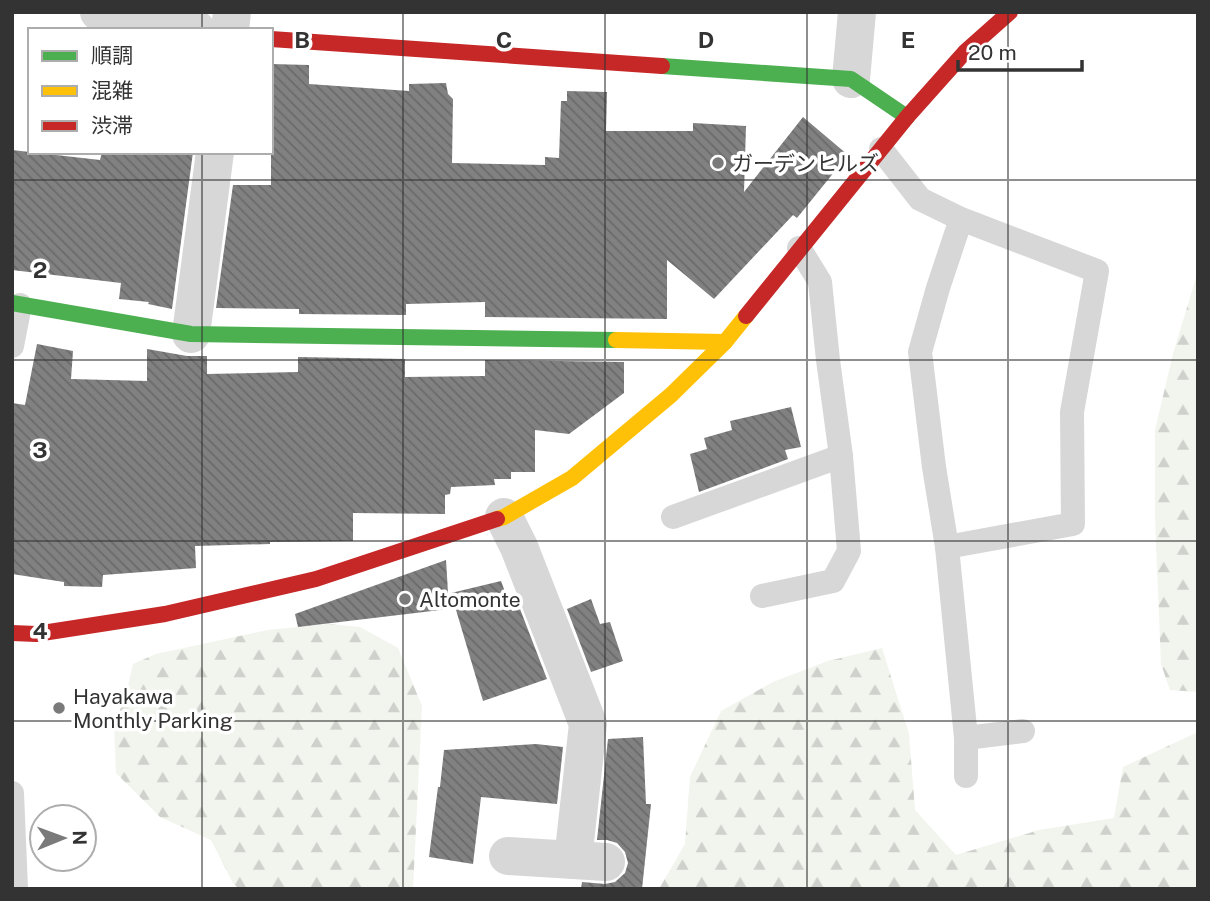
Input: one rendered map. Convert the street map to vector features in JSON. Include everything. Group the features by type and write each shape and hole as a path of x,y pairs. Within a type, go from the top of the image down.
{"street":[{"path":"99,12 186,28"},
{"path":"851,79 857,12"},
{"path":"12,633 36,634 165,614 304,582 504,517 572,478 671,395 725,342 907,117 965,52 1010,12"},
{"path":"273,38 851,79 907,117"},
{"path":"191,334 215,154"},
{"path":"16,304 191,334 725,342"},
{"path":"504,517 519,547 588,724 589,861 508,856"}],"lane":[{"path":"881,149 920,199 961,219 1097,271 1072,412 1073,524 947,547"},
{"path":"961,219 920,352 947,547 966,738 966,776"},
{"path":"762,596 833,581 849,551 841,456 820,282 799,248"},
{"path":"12,346 16,304"},
{"path":"673,517 841,456"},
{"path":"966,738 1023,731"},
{"path":"12,793 16,889"}],"green space":[{"path":"1198,271 1198,692 1170,690 1161,664 1155,519 1155,430 1173,354"},
{"path":"328,624 360,627 398,648 422,706 413,889 239,889 233,883 211,840 160,817 116,773 114,725 127,691 133,664 156,654 268,630"},
{"path":"882,648 909,734 915,810 956,855 1039,830 1114,818 1123,767 1198,732 1198,889 659,889 685,844 690,777 721,711 773,682 828,661"}],"building":[{"path":"273,64 309,65 309,84 409,91 409,84 446,83 448,94 453,99 452,163 545,165 545,157 559,158 561,101 567,101 567,91 607,92 606,131 693,131 693,123 746,126 744,192 803,117 848,155 797,218 793,215 714,299 667,260 667,319 485,317 485,302 406,304 406,315 299,314 299,309 216,308 233,185 271,185"},
{"path":"12,150 28,152 28,154 100,160 102,154 193,154 172,309 148,304 149,302 119,299 121,283 12,270"},
{"path":"37,344 73,351 71,379 147,381 147,349 187,356 207,356 207,374 298,372 298,357 405,359 405,377 485,376 485,360 624,362 624,393 569,434 535,430 535,472 511,472 511,479 494,479 495,485 451,487 450,494 445,495 445,514 353,513 353,541 195,546 196,568 103,575 102,587 64,586 64,582 12,574 12,403 25,405"},
{"path":"791,407 801,447 785,450 788,459 699,492 690,454 707,449 704,438 732,430 730,421"},
{"path":"446,560 449,609 298,627 295,614"},
{"path":"501,581 512,611 520,609 547,679 483,701 451,593"},
{"path":"591,599 600,624 610,622 623,661 591,672 567,609"},
{"path":"643,737 646,804 651,804 642,889 581,889 582,882 615,882 625,873 628,863 625,852 617,843 597,840 608,739"},
{"path":"536,744 563,747 557,804 481,797 473,864 429,857 444,750"}],"traffic: fast":[{"path":"662,66 851,79 907,117"},
{"path":"12,303 191,334 616,340"}],"traffic: slow":[{"path":"497,519 572,478 671,395 725,342 746,316"},
{"path":"616,340 725,342"}],"traffic: jam":[{"path":"746,316 907,117 965,52 1010,12"},
{"path":"273,39 662,66"},
{"path":"12,633 36,634 165,614 316,579 497,519"}],"place":[{"name":"ガーデンヒルズ","path":"718,163"},
{"name":"Altomonte","path":"405,599"},
{"name":"Hayakawa Monthly Parking","path":"59,708"}]}
